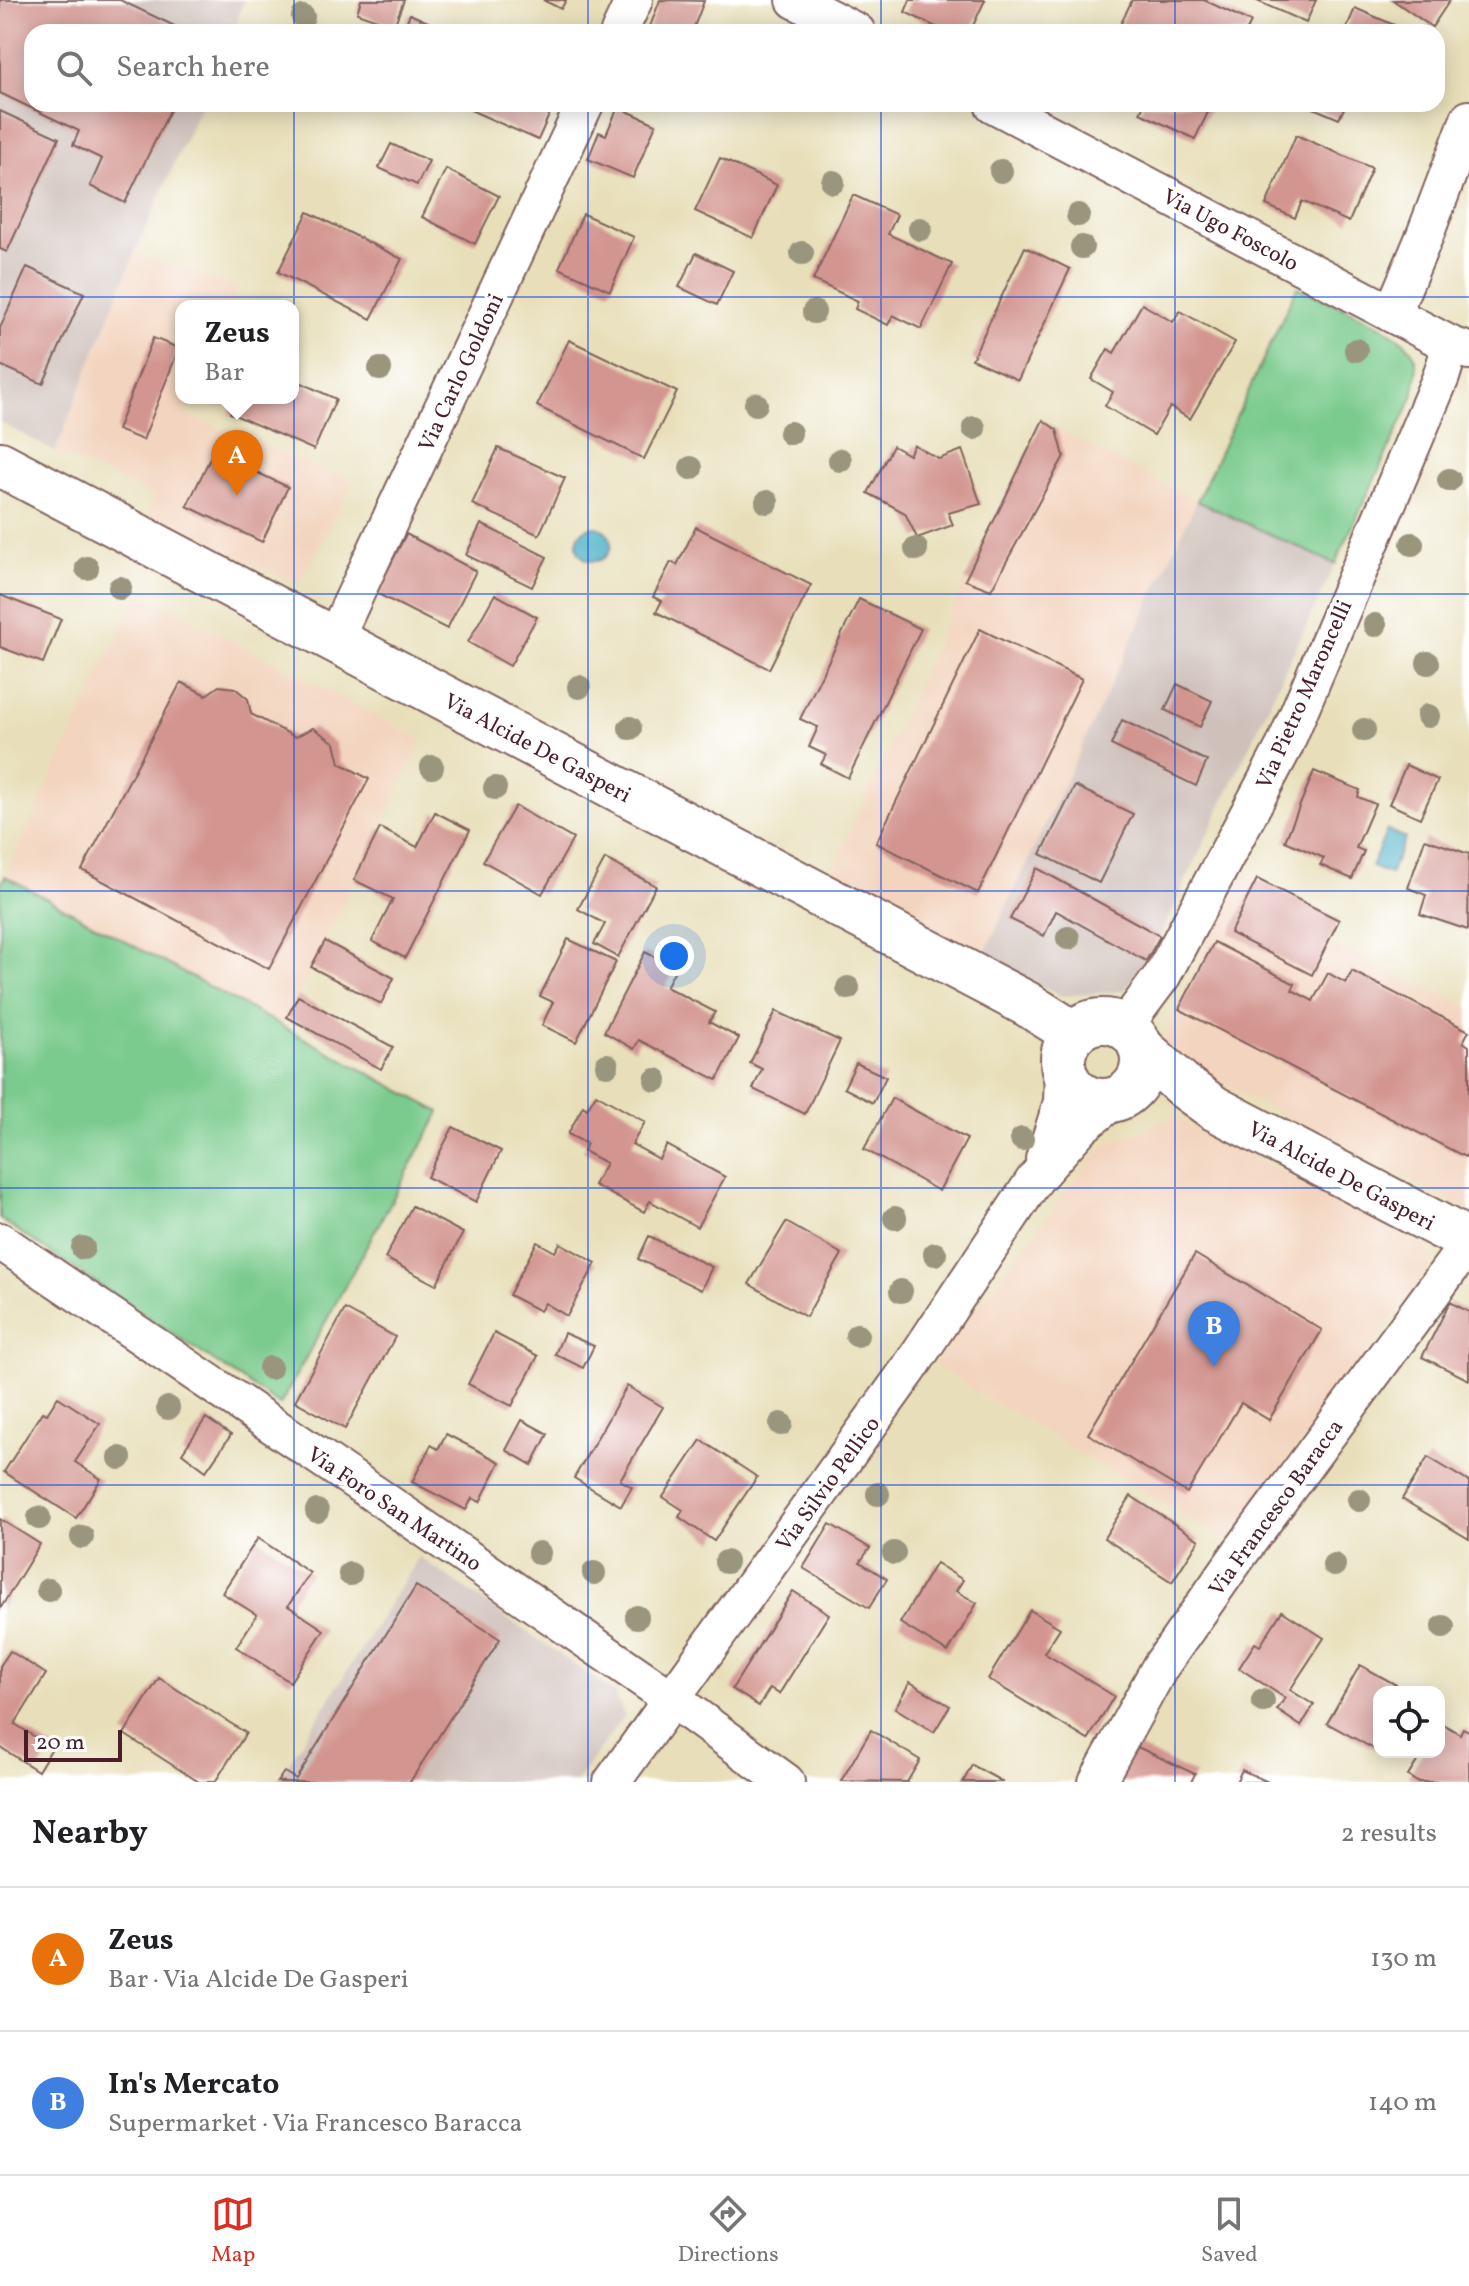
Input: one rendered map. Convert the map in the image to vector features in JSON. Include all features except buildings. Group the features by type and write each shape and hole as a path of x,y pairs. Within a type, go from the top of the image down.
{"main road":[{"name":"Via Alcide De Gasperi","path":"0,464 1027,1004 1068,1052"},
{"path":"1111,1021 1133,1037 1143,1062 1135,1086 1120,1097 1101,1102 1077,1093 1069,1083 1068,1052 1084,1025 1111,1021"},
{"name":"Via Alcide De Gasperi","path":"1133,1037 1185,1087 1214,1108 1469,1242"},
{"name":"Via Alcide De Gasperi","path":"1120,1097 1176,1097 1214,1108"}],"street":[{"path":"623,24 634,0"},
{"path":"795,0 842,24"},
{"name":"Via Carlo Goldoni","path":"334,640 581,112"},
{"name":"Via Ugo Foscolo","path":"1008,112 1460,348"},
{"path":"1392,314 1469,119"},
{"name":"Via Pietro Maroncelli","path":"1133,1037 1162,976 1284,747 1441,377 1460,348"},
{"name":"Via Silvio Pellico","path":"1035,1179 1059,1115 1068,1052"},
{"name":"Via Silvio Pellico","path":"612,1782 909,1369 1035,1179 1072,1136 1120,1097"},
{"name":"Via Foro San Martino","path":"0,1241 376,1495 672,1699 786,1782"},
{"name":"Via Francesco Baracca","path":"1097,1782 1160,1667 1469,1242"}],"shaded area":[{"path":"0,0 244,0 236,24 24,24 24,112 197,112 135,252 55,452 0,422"},
{"path":"135,252 238,287 233,300 175,300 175,404 190,404 185,415 353,481 298,585 146,516 154,495 55,452"},
{"path":"1057,430 1197,501 981,961 827,882 965,580"},
{"path":"1197,501 1335,564 1146,961 1124,991 1063,996 981,961"},
{"path":"138,591 422,740 282,1026 5,876"},
{"path":"1240,868 1339,920 1328,944 1469,1006 1469,1211 1158,1050"},
{"path":"1176,1117 1429,1249 1432,1264 1228,1542 933,1365 1102,1146"},
{"path":"419,1557 615,1693 624,1715 576,1782 277,1782"}],"green space":[{"path":"1297,287 1394,334 1413,353 1416,363 1413,397 1335,564 1197,501"},
{"path":"5,876 440,1112 280,1405 0,1219 0,887"}],"water":[{"path":"594,527 606,532 611,544 606,556 594,561 582,556 577,544 582,532"},
{"path":"1387,830 1405,838 1390,874 1371,867"}],"place":[{"name":"Zeus","path":"237,496"},
{"name":"In's Mercato","path":"1214,1367"}]}
